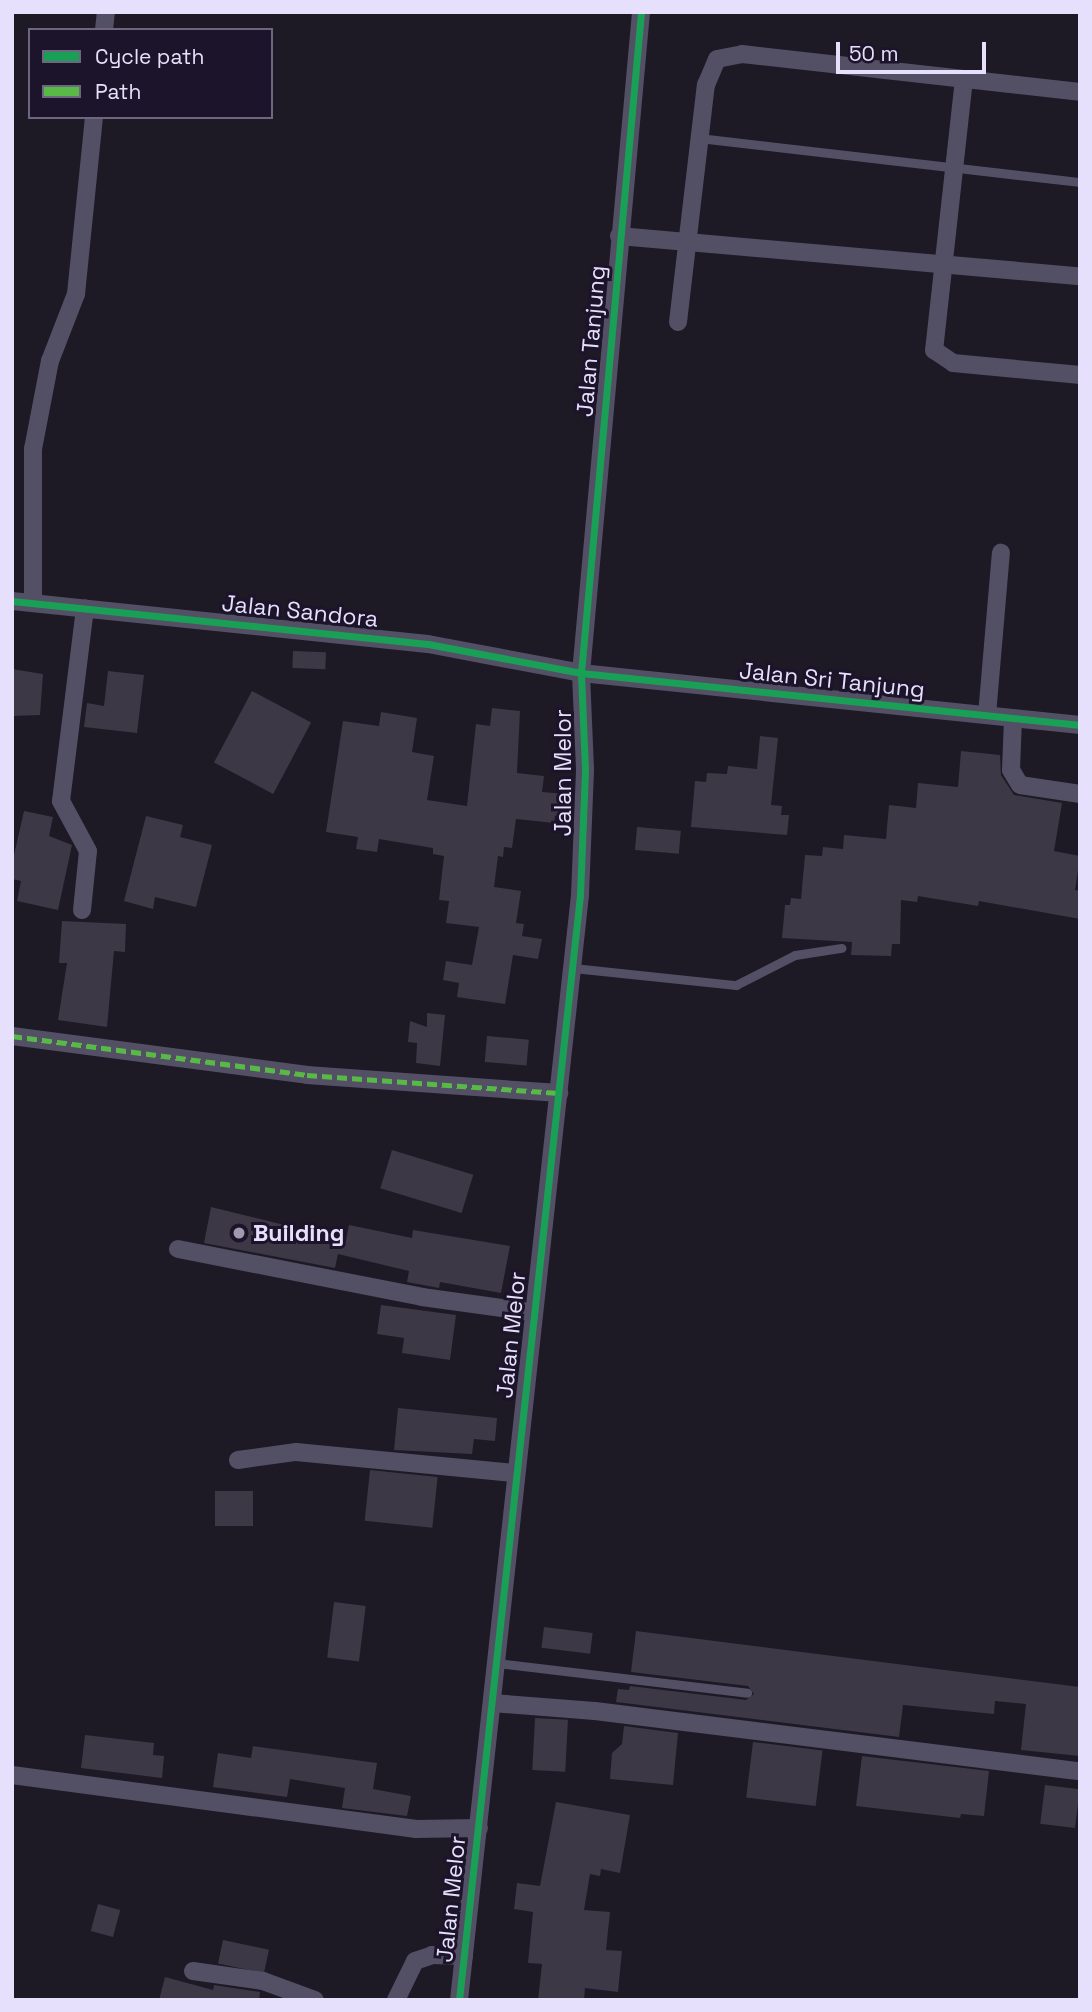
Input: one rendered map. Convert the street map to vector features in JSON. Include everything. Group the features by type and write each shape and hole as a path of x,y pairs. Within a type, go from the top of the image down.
{"street":[{"name":"Jalan Tanjung","path":"581,673 625,237 641,12"},
{"path":"678,322 699,138 711,69 726,55 742,54 1080,92"},
{"path":"964,79 934,337 936,355 953,363 1080,375"},
{"path":"31,596 33,449 50,361 75,293 94,119"},
{"path":"625,237 943,262 1080,276"},
{"path":"988,707 1001,553"},
{"name":"Jalan Sandora","path":"12,601 31,596 85,608 428,644 581,673"},
{"path":"82,910 88,851 64,809 61,793 85,608"},
{"name":"Jalan Sri Tanjung","path":"581,673 988,707 1013,718 1080,725"},
{"name":"Jalan Melor","path":"459,2000 497,1663 532,1312 573,968 584,827 581,673"},
{"path":"1013,718 1011,770 1020,785 1080,794"},
{"path":"12,1036 307,1075 559,1093"},
{"path":"178,1249 422,1297 532,1312"},
{"path":"238,1460 296,1452 516,1473"},
{"path":"492,1703 595,1711 1080,1771"},
{"path":"12,1775 416,1829 479,1828"},
{"path":"396,2000 415,1961 432,1955 464,1956"},
{"path":"192,1971 264,1981 314,2000"}],"lane":[{"path":"699,138 1080,182"},
{"path":"573,968 736,985 795,955 841,948"},
{"path":"497,1663 747,1693"}],"building":[{"path":"293,651 326,652 325,669 292,668"},
{"path":"12,669 43,674 40,715 12,716"},
{"path":"108,671 144,675 137,733 84,727 87,703 104,706"},
{"path":"252,691 311,722 273,794 214,763"},
{"path":"492,708 520,711 517,773 544,776 542,792 566,794 564,816 555,816 554,823 516,819 512,848 504,847 503,857 498,856 494,887 521,891 516,923 524,924 522,936 542,939 538,959 513,955 505,1004 457,997 459,983 443,980 446,961 472,965 479,927 446,923 449,901 439,900 444,856 433,854 433,848 379,839 377,852 356,849 358,837 326,832 343,721 379,726 381,712 417,718 412,752 434,756 427,800 467,806 476,724 490,726"},
{"path":"760,736 778,738 771,805 782,806 781,815 789,815 787,835 691,827 695,781 706,782 707,773 727,774 728,766 757,769"},
{"path":"961,751 1000,755 1001,775 1014,795 1062,803 1054,851 1080,856 1075,890 1080,891 1080,919 979,901 978,906 918,896 917,902 901,900 900,944 892,944 891,956 851,955 852,942 782,938 785,905 790,905 791,898 801,899 805,855 822,856 823,847 843,849 844,835 886,839 889,805 916,808 918,783 958,787"},
{"path":"24,811 53,817 49,836 72,845 58,910 17,901 21,881 12,879 12,864"},
{"path":"146,816 183,825 180,837 212,845 196,907 155,897 153,909 124,901"},
{"path":"637,827 681,831 679,854 635,850"},
{"path":"62,921 126,924 125,952 114,951 107,1027 58,1020 67,963 59,963"},
{"path":"427,1013 445,1015 440,1066 416,1063 417,1043 408,1042 410,1021 427,1027"},
{"path":"487,1036 529,1040 527,1066 485,1062"},
{"path":"392,1150 473,1175 462,1213 380,1188"},
{"path":"211,1207 346,1240 349,1225 412,1238 413,1230 510,1246 501,1293 440,1282 439,1288 407,1282 409,1271 338,1254 335,1268 204,1243"},
{"path":"381,1305 456,1315 450,1360 402,1353 404,1338 377,1334"},
{"path":"398,1408 497,1418 495,1441 474,1439 472,1454 394,1450"},
{"path":"370,1470 438,1477 432,1528 365,1521"},
{"path":"215,1491 253,1491 253,1526 215,1526"},
{"path":"334,1602 366,1606 359,1661 327,1658"},
{"path":"544,1627 593,1633 590,1654 541,1648"},
{"path":"636,1631 1080,1687 1080,1756 1021,1750 1026,1704 995,1701 994,1714 903,1705 899,1737 616,1702 618,1689 629,1690 630,1686 746,1700 754,1694 748,1686 631,1672"},
{"path":"535,1718 568,1720 565,1772 532,1770"},
{"path":"624,1726 678,1733 673,1785 610,1779 612,1753 622,1744"},
{"path":"85,1735 154,1743 153,1755 164,1756 162,1778 81,1768"},
{"path":"753,1742 822,1751 816,1806 746,1798"},
{"path":"253,1746 377,1763 373,1789 411,1796 407,1816 342,1808 345,1788 290,1779 287,1797 213,1787 218,1753 251,1758"},
{"path":"862,1756 989,1771 984,1816 961,1814 960,1818 856,1806"},
{"path":"1045,1785 1080,1789 1075,1828 1040,1824"},
{"path":"556,1802 630,1815 620,1873 601,1869 600,1876 590,1874 584,1910 610,1912 606,1950 622,1951 618,1992 585,1988 584,2000 538,2000 542,1964 528,1963 533,1912 514,1909 517,1883 540,1886"},
{"path":"98,1904 120,1910 113,1937 91,1931"},
{"path":"223,1940 269,1950 264,1973 218,1963"},
{"path":"165,1977 213,1990 214,1985 260,1992 259,2000 159,2000"}],"marked path":[{"path":"12,1036 307,1075 559,1093"}],"cycle path":[{"path":"459,2000 580,895 585,769 581,673 641,12"},
{"path":"12,601 428,644 581,673 1080,725"}],"place":[{"name":"Building","path":"239,1233"}]}
